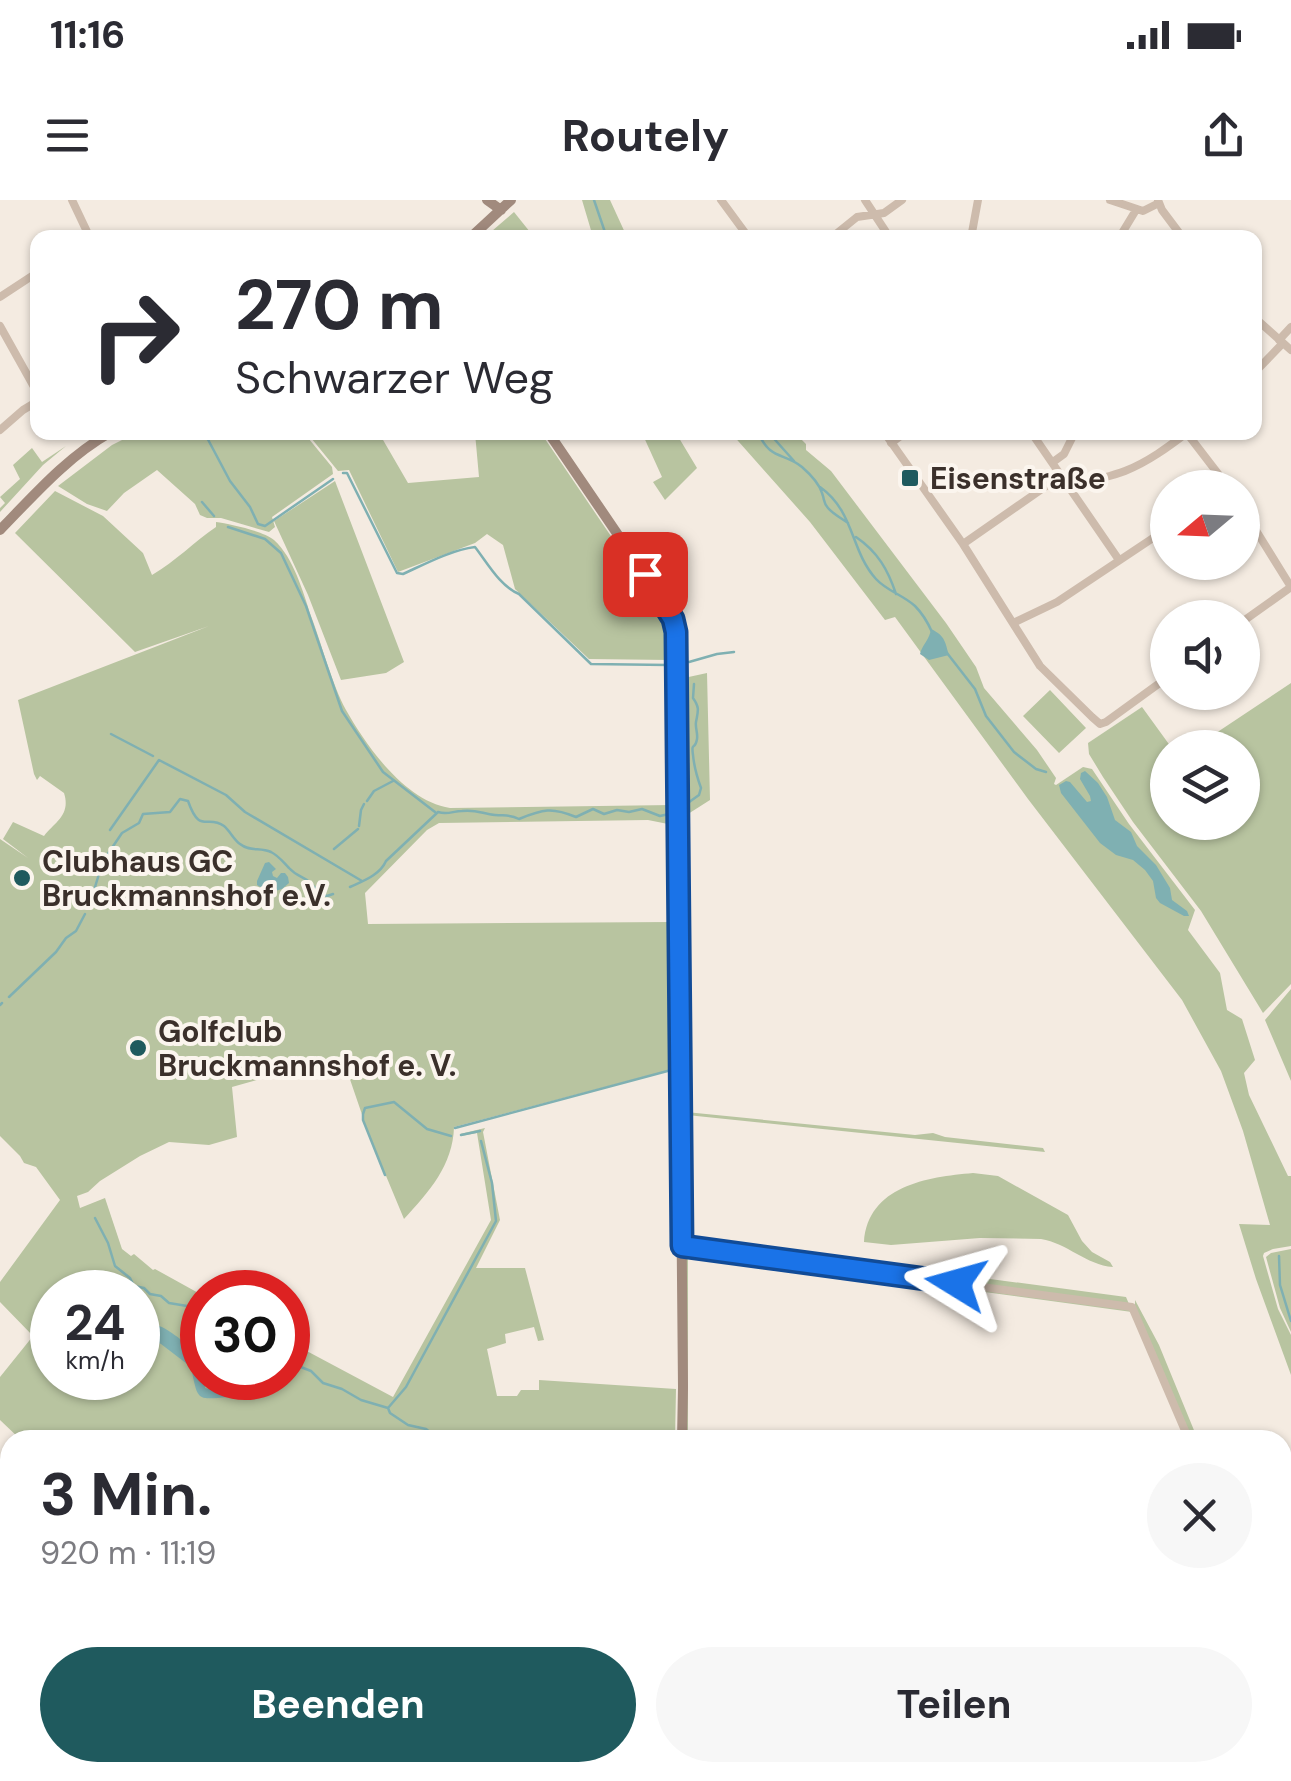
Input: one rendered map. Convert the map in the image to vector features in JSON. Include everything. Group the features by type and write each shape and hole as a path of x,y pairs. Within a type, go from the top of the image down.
{"street":[{"path":"72,200 86,230"},
{"path":"486,200 501,210"},
{"path":"479,230 511,200"},
{"path":"721,200 743,230"},
{"path":"865,200 885,230"},
{"path":"841,230 857,217 884,213 902,200"},
{"path":"972,230 978,200"},
{"path":"1110,200 1143,212 1159,202 1178,230"},
{"path":"1124,230 1136,210"},
{"path":"0,297 30,277"},
{"path":"1262,324 1291,350"},
{"path":"0,326 30,383"},
{"path":"1262,364 1291,327"},
{"path":"0,430 30,404"},
{"path":"0,530 53,476 98,440"},
{"path":"553,440 663,601 676,632 682,1430"},
{"path":"889,440 963,544 1040,666 1100,724 1150,690"},
{"path":"891,443 895,440"},
{"path":"1037,440 1119,560"},
{"path":"1053,462 1064,454 1071,440"},
{"path":"1071,490 1126,471 1178,440"},
{"path":"1192,440 1214,470"},
{"path":"963,544 1062,475"},
{"path":"1260,537 1291,587 1260,609"},
{"path":"1013,623 1058,602 1150,540"},
{"path":"682,1246 1132,1307 1186,1430"}],"green space":[{"path":"582,200 610,200 624,230 591,230"},
{"path":"514,212 528,230 493,230"},
{"path":"122,440 310,440 332,467 333,474 272,517 275,527 269,532 200,515 195,504 157,470 124,493 107,511 58,486"},
{"path":"313,440 383,440 408,483 479,477 476,440 546,440 657,604 670,632 669,660 589,659 515,589 503,545 487,534 475,543 398,572 349,470 338,471"},
{"path":"645,440 680,440 697,468 665,500 653,482 662,477"},
{"path":"737,440 802,440 806,444 806,450 831,471 946,623 976,667 984,688 1056,778 1054,784 1083,767 1092,769 1195,910 1188,930 1220,973 1227,1010 1242,1019 1255,1060 1244,1073 1249,1095 1291,1176 1291,1246 1273,1249 1263,1256 1278,1309 1291,1335 1291,1375 1239,1224 1270,1225 1243,1131 1221,1071 1182,1000 895,617 885,620 810,522"},
{"path":"66,446 0,512 5,503 0,497 20,479 13,465 32,448 42,462"},
{"path":"335,481 404,662 386,673 341,680 274,521"},
{"path":"55,491 103,516 143,553 152,575 216,527 216,522 262,534 281,547 292,566 346,710 376,755 418,795 450,808 672,805 672,820 668,824 648,820 439,823 427,830 365,893 368,924 671,922 673,1069 454,1127 444,1166 404,1219 342,1056 232,1087 237,1137 209,1145 169,1142 77,1196 80,1208 105,1198 122,1249 153,1270 30,1270 30,1333 0,1302 0,1282 60,1200 36,1167 24,1163 0,1136 0,839 28,858 3,839 13,822 44,836 61,818 66,801 64,793 40,776 37,780 34,774 18,700 209,626 135,652 15,533"},
{"path":"707,673 710,800 688,814 684,823 686,1112 915,1135 933,1133 1043,1148 1045,1152 687,1115 688,1238 809,1255 809,1261 685,1243 679,689 684,678"},
{"path":"1291,683 1291,984 1263,1013 1201,911 1103,777 1089,754 1088,743 1142,707 1159,730 1150,730 1150,840 1260,840 1260,730 1220,730 1250,710 1260,710 1260,704"},
{"path":"1050,690 1086,728 1059,753 1023,716"},
{"path":"1291,989 1291,1081 1265,1020"},
{"path":"485,1128 500,1220 476,1268 525,1268 544,1340 538,1341 534,1327 505,1334 506,1343 487,1349 497,1396 539,1390 539,1380 676,1389 675,1430 10,1430 0,1420 0,1377 30,1340 30,1400 160,1400 160,1272 180,1283 180,1400 310,1400 310,1353 393,1397 491,1220 477,1133 460,1134"},
{"path":"973,1173 998,1176 1068,1215 1082,1241 1113,1267 1041,1239 980,1238 891,1245 864,1242 876,1208 888,1197 919,1182"},
{"path":"1291,1249 1291,1332 1266,1257"},
{"path":"688,1251 1128,1309 1132,1312 688,1252 685,1430"},
{"path":"863,1262 1126,1297 1129,1304 863,1268"},
{"path":"1135,1300 1159,1345 1194,1430 1187,1430"}],"water":[{"path":"931,629 942,637 949,655 929,660 920,654"},
{"path":"1085,771 1107,797 1115,820 1131,832 1137,846 1156,865 1170,888 1172,900 1189,916 1160,903 1145,870 1100,843 1061,793 1059,785 1070,782 1087,802 1091,801 1080,779"},
{"path":"269,862 276,869 273,876 285,873 289,883 265,894 257,881"},
{"path":"160,1327 180,1339 180,1359 161,1344"}],"waterway":[{"path":"594,200 604,230"},
{"path":"208,440 258,524 265,526 333,479"},
{"path":"762,440 772,452 808,473 819,486 828,508 848,523"},
{"path":"775,440 794,461"},
{"path":"343,473 347,473 397,573 475,547 500,580 591,664 668,665"},
{"path":"820,487 840,508 876,579 915,606 932,632"},
{"path":"202,502 214,516"},
{"path":"228,527 265,539 281,553 306,606 342,711 383,772 435,812"},
{"path":"856,537 881,562 896,594"},
{"path":"689,662 734,652"},
{"path":"947,653 975,689 986,716 1014,752 1046,772"},
{"path":"685,805 699,795 701,788 693,751 698,710 693,698 694,684"},
{"path":"111,734 153,756"},
{"path":"110,830 159,760 226,795 245,812 362,881"},
{"path":"367,801 374,791 393,781"},
{"path":"91,900 103,861 122,833 139,823 143,814 170,812 180,799 188,801 200,821 224,826 244,846 276,855 319,894 333,894"},
{"path":"359,826 364,804"},
{"path":"350,887 375,874 438,812 471,811 519,819 548,810 576,817 593,809 604,814 642,809 660,816 669,814 675,1069 455,1128"},
{"path":"334,849 358,829"},
{"path":"9,997 76,931 85,914"},
{"path":"385,1175 363,1120 365,1108 394,1102 427,1129 451,1136"},
{"path":"461,1135 480,1131"},
{"path":"388,1408 406,1387 496,1221 492,1183 481,1141"},
{"path":"95,1218 115,1266 134,1286 180,1305"},
{"path":"1279,1256 1280,1285 1291,1321"},
{"path":"310,1371 323,1383 388,1408 408,1425 427,1430"}],"place":[{"name":"Eisenstraße","path":"910,478"},
{"name":"Clubhaus GC Bruckmannshof e.V.","path":"22,878"},
{"name":"Golfclub Bruckmannshof e. V.","path":"138,1048"}],"route":[{"path":"645,574 673,619 676,632 682,1246 956,1283"}]}
